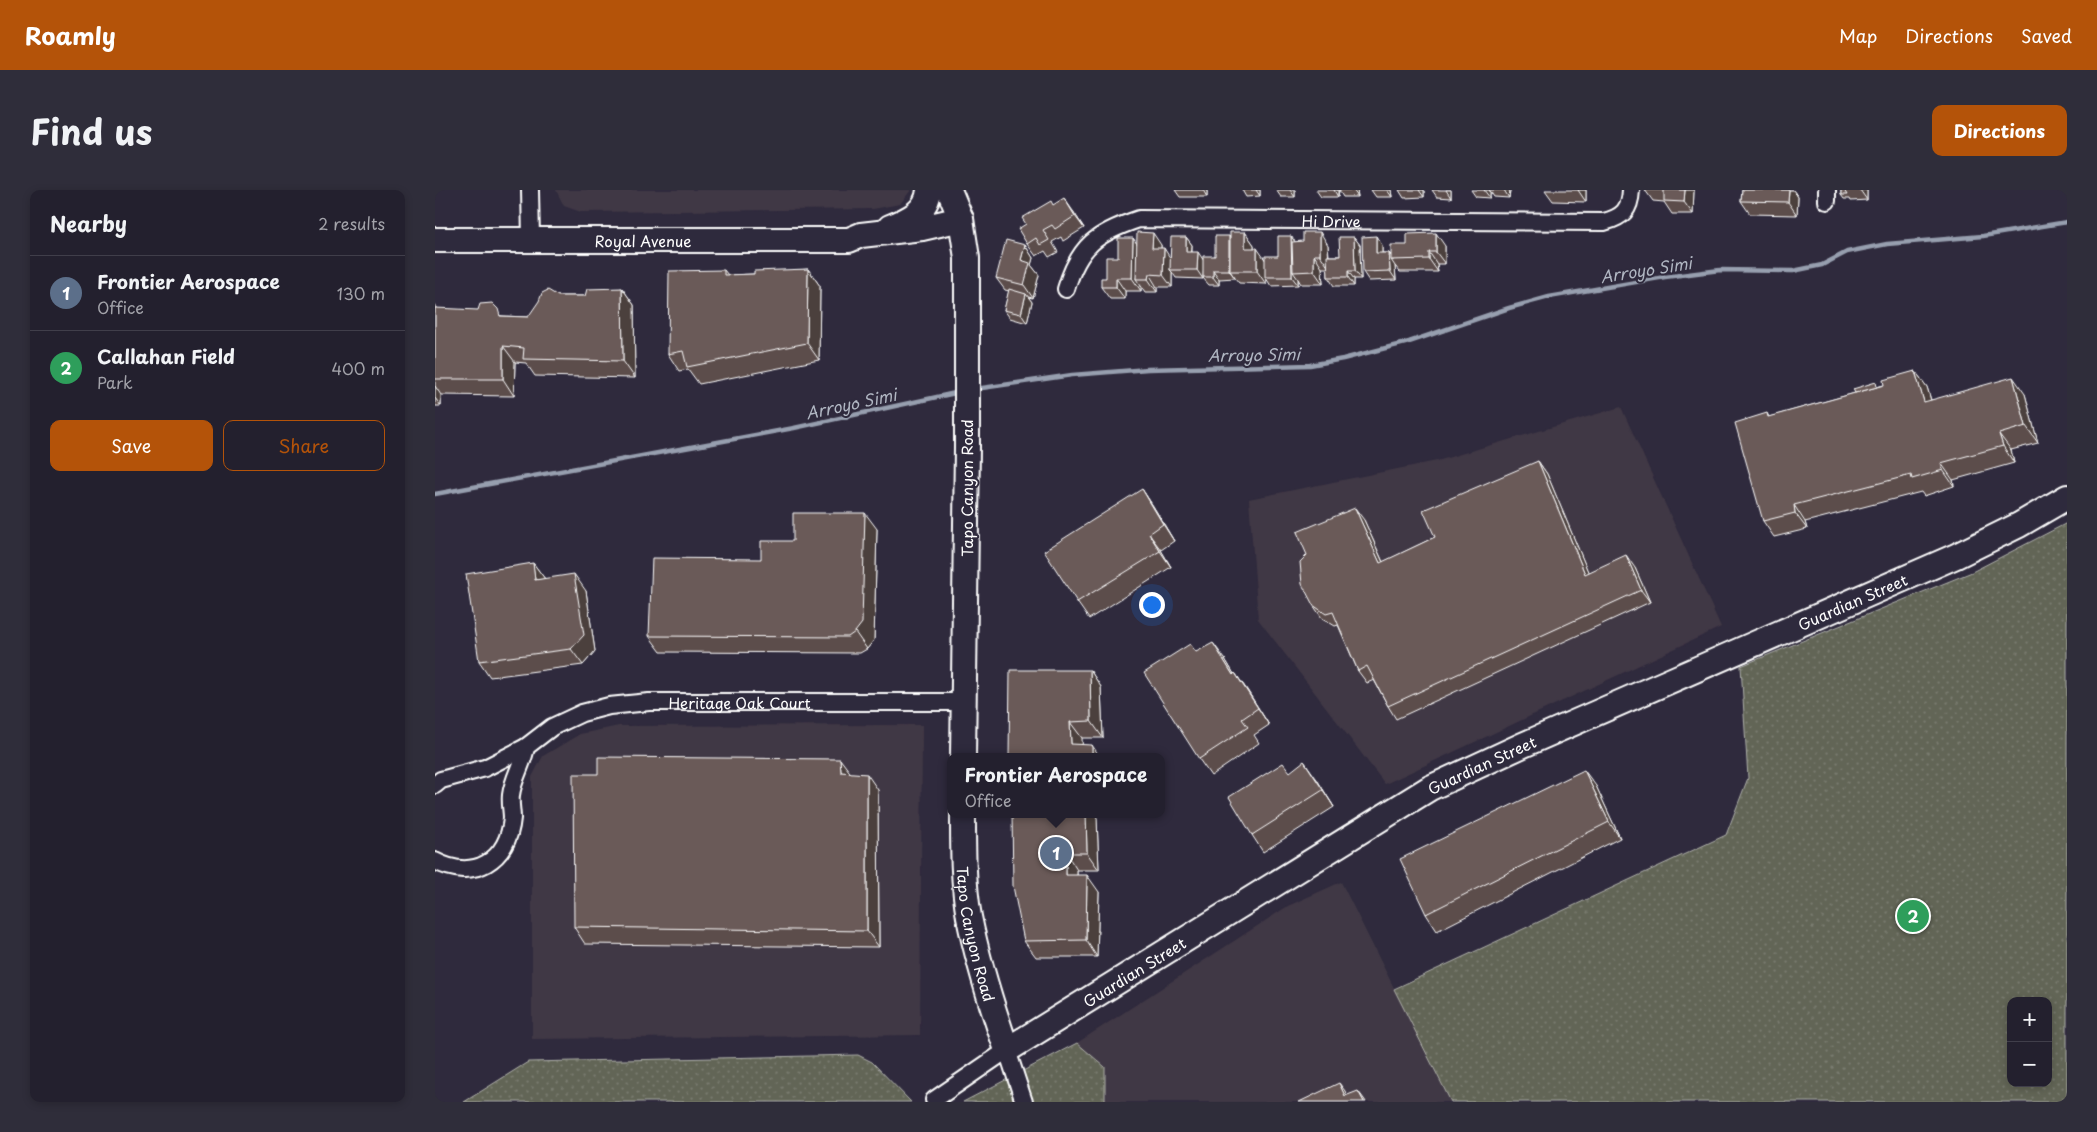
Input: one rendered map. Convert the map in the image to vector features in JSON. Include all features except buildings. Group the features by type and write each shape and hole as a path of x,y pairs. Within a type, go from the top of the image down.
{"street":[{"path":"531,190 531,239"},
{"path":"876,233 911,218 923,208 929,190"},
{"name":"Tapo Canyon Road","path":"949,190 961,219 967,258 963,753"},
{"name":"Tapo Canyon Road","path":"961,219 965,206 966,190"},
{"name":"Hi Drive","path":"1066,289 1071,272 1094,240 1112,228 1139,219 1603,222 1616,219 1626,210 1631,200 1631,190"},
{"name":"Royal Avenue","path":"435,240 849,240 861,235 922,228 961,219"},
{"name":"Royal Avenue","path":"849,240 858,248 933,240 950,230 961,219"},
{"name":"Guardian Street","path":"934,1100 1007,1050 1431,788 1523,745 1956,556 2019,525 2067,497"},
{"name":"Heritage Oak Court","path":"435,785 441,780 485,768 525,747 552,727 582,713 609,706 649,702 963,702"},
{"path":"435,861 447,867 469,870 487,863 500,853 508,835 512,819 511,796 514,782 523,760 525,747"},
{"name":"Tapo Canyon Road","path":"963,818 965,886 969,916 981,967 1007,1050"},
{"path":"1007,1050 1024,1102"}],"shaded area":[{"path":"556,190 911,190 900,204 873,209 581,212 564,206"},
{"path":"1621,407 1721,627 1385,784 1258,619 1249,499 1437,461"},
{"path":"922,725 920,1035 532,1039 532,777 543,756 580,734 619,726"},
{"path":"1341,882 1451,1102 1105,1102 1105,1067 1077,1043 1288,906"}],"green space":[{"path":"2067,523 2067,1102 1451,1102 1394,989 1726,835 1748,778 1741,666 1972,572"},
{"path":"1077,1043 1105,1067 1105,1102 963,1102"},
{"path":"858,1055 872,1062 911,1102 464,1102 528,1062"}],"waterway":[{"name":"Arroyo Simi","path":"975,389 1072,375 1148,369 1310,365 1343,359 1409,342 1509,308 1549,297 1665,277 1720,270 1793,271 1822,265 1847,252 1887,244 1983,236 2067,222"},
{"name":"Arroyo Simi","path":"435,494 794,428 960,392"}],"place":[{"name":"Frontier Aerospace","path":"1056,853"},
{"name":"Callahan Field","path":"1913,916"}]}
